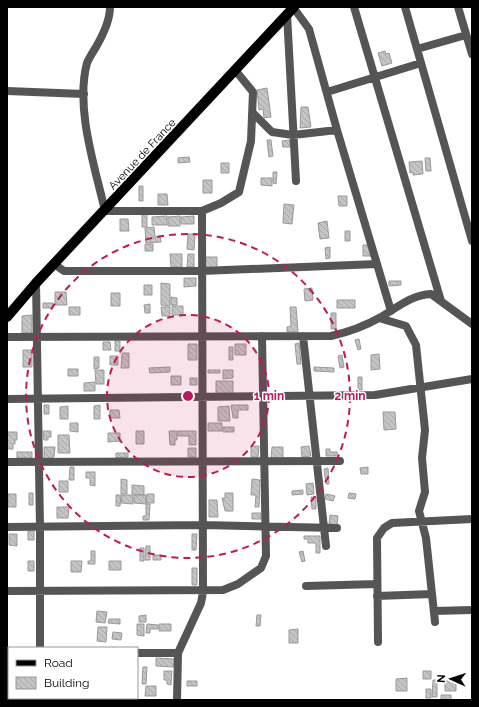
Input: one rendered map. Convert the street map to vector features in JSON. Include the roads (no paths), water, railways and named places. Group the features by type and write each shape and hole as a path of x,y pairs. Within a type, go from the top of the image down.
{"main road":[{"name":"Avenue de France","path":"7,317 36,283 105,211 292,9"}],"street":[{"path":"110,7 110,16 97,46 87,62 84,94 87,132 105,211 202,211 221,203 239,192 251,141 253,113 252,92 235,70"},
{"path":"354,7 441,301"},
{"path":"405,7 472,241"},
{"path":"458,7 472,54"},
{"path":"292,9 309,29 337,130 391,311"},
{"path":"292,9 293,135 296,181"},
{"path":"417,49 466,35"},
{"path":"327,92 421,63"},
{"path":"7,91 84,94"},
{"path":"253,113 272,132 293,135 337,130"},
{"path":"177,700 178,653 201,603 203,592 202,211"},
{"path":"54,264 64,271 202,272 377,264"},
{"path":"36,283 38,338 40,647"},
{"path":"7,337 331,336 351,332 379,318 418,295 431,294 472,324"},
{"path":"379,318 406,326 416,345 425,430 422,458 425,492 419,511 426,538 435,622"},
{"path":"7,591 203,592 222,590 238,584 261,568 266,556 262,336"},
{"path":"303,336 326,546"},
{"path":"7,399 375,395 472,379"},
{"path":"7,462 340,461"},
{"path":"378,642 377,538 384,528 392,523 472,519"},
{"path":"7,527 266,525 337,528"},
{"path":"306,586 377,584"},
{"path":"377,596 432,594"},
{"path":"434,611 472,610"},
{"path":"138,653 178,653"}]}
